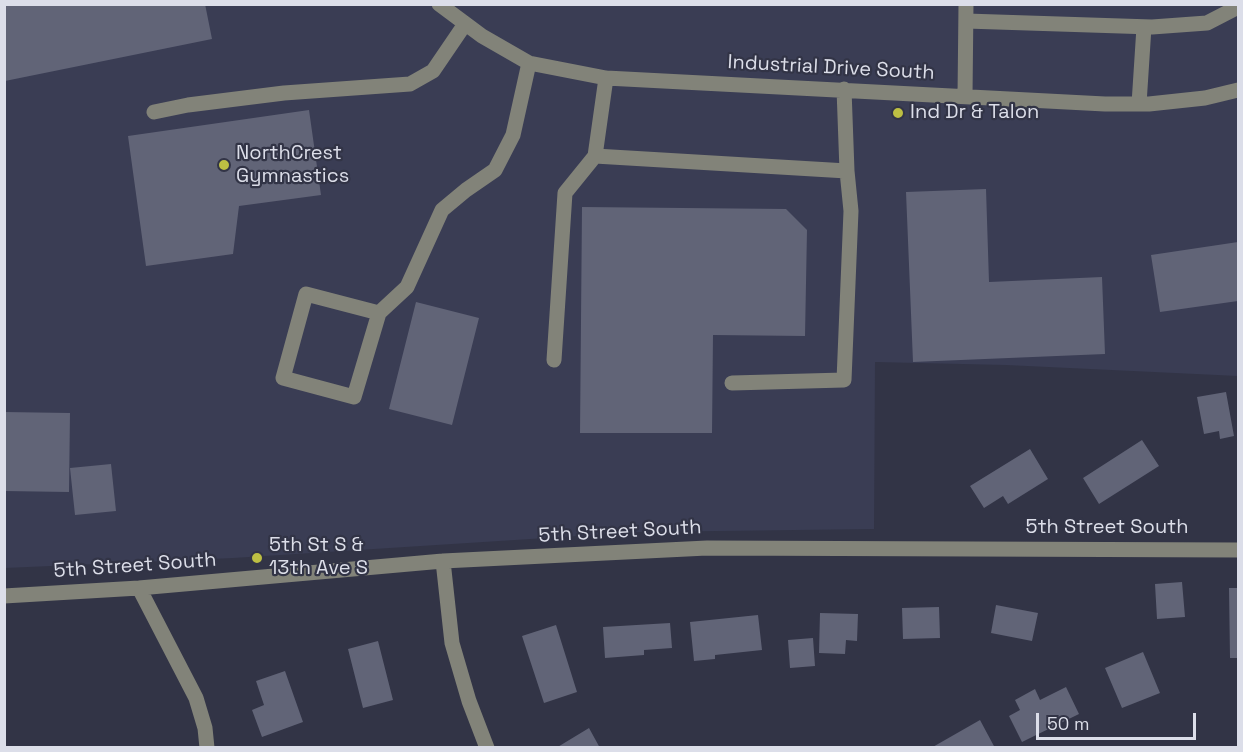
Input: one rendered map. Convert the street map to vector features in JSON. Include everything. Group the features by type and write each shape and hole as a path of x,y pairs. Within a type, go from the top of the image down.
{"street":[{"name":"Industrial Drive South","path":"439,4 482,36 529,63 606,78 1139,104 1205,98 1239,90"},
{"path":"965,96 966,4"},
{"path":"966,21 1144,27 1206,23 1239,7"},
{"path":"154,112 188,105 284,93 410,84 433,71 465,24"},
{"path":"1139,104 1144,27"},
{"path":"379,314 306,294 283,378 354,397 379,314 407,287 442,210 495,170 513,135 529,63"},
{"path":"554,360 565,193 595,156 606,78"},
{"path":"732,383 844,380 851,211 844,89"},
{"path":"595,156 848,171"},
{"name":"5th Street South","path":"4,596 139,588 444,561 707,548 1239,550"},
{"path":"444,561 452,643 469,701 487,747"},
{"path":"139,588 196,699 205,729 207,747"}],"shaded area":[{"path":"4,5 1238,5 1238,376 1006,365 875,362 874,529 640,532 233,558 5,568"}],"building":[{"path":"5,4 205,4 212,39 5,81"},
{"name":"NorthCrest Gymnastics","path":"309,110 321,195 239,206 233,254 146,266 128,136"},
{"path":"986,189 989,282 1102,277 1105,354 913,362 906,192"},
{"path":"582,207 786,209 807,230 805,336 713,335 712,433 580,433"},
{"path":"1238,242 1238,301 1160,312 1151,255"},
{"path":"416,302 479,318 452,425 389,409"},
{"path":"1226,392 1234,436 1220,439 1219,431 1204,434 1197,397"},
{"path":"4,412 70,413 69,492 4,491"},
{"path":"1142,440 1159,466 1099,504 1083,478"},
{"path":"1030,449 1048,479 1008,504 1003,496 984,508 970,486"},
{"path":"111,464 116,511 75,515 70,468"},
{"path":"1182,582 1185,617 1157,619 1155,584"},
{"path":"1229,588 1238,588 1238,658 1230,658"},
{"path":"996,605 1038,613 1032,641 991,633"},
{"path":"939,607 940,638 903,639 902,608"},
{"path":"820,613 858,614 857,641 846,640 845,654 819,653"},
{"path":"758,615 762,650 715,655 715,659 694,661 690,622"},
{"path":"670,623 672,648 644,650 644,655 605,658 603,627"},
{"path":"556,625 577,692 544,703 522,636"},
{"path":"813,638 815,666 790,668 788,640"},
{"path":"378,641 393,700 363,708 348,649"},
{"path":"1143,652 1160,693 1122,708 1105,668"},
{"path":"285,671 303,722 262,737 252,710 264,705 256,681"},
{"path":"1066,687 1079,714 1022,742 1009,716 1020,710 1015,700 1035,689 1040,700"},
{"path":"980,720 995,748 931,748"},
{"path":"589,728 600,748 556,748"}],"place":[{"name":"Ind Dr & Talon","path":"898,113"},
{"name":"NorthCrest Gymnastics","path":"224,165"},
{"name":"5th St S & 13th Ave S","path":"257,558"}]}
